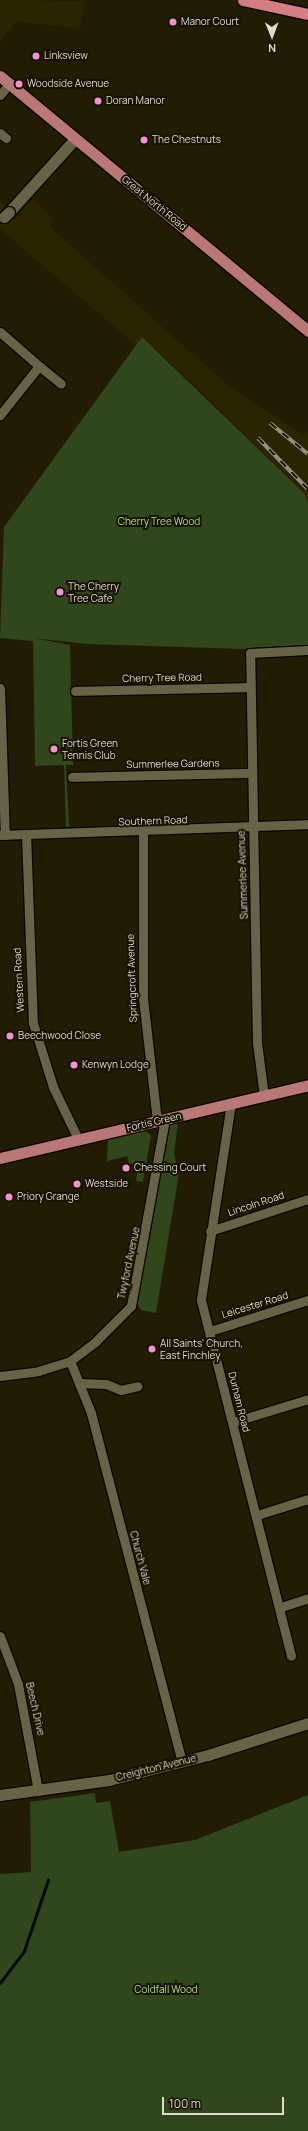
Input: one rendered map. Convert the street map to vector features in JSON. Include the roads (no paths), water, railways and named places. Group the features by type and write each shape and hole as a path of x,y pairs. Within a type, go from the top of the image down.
{"highway":[{"path":"243,0 308,14"}],"main road":[{"name":"Great North Road","path":"0,76 75,140 308,331"},
{"name":"Fortis Green","path":"0,1158 308,1085"}],"street":[{"path":"0,95 9,84"},
{"path":"0,221 75,140"},
{"path":"0,332 61,384"},
{"path":"0,415 39,366"},
{"name":"Summerlee Avenue","path":"264,1096 257,1043 253,828 250,773 250,653 308,650"},
{"name":"Cherry Tree Road","path":"74,691 250,687"},
{"path":"0,688 3,835"},
{"name":"Summerlee Gardens","path":"72,777 250,773"},
{"name":"Southern Road","path":"3,835 143,833 307,824"},
{"name":"Springcroft Avenue","path":"143,833 143,998 161,1120"},
{"name":"Western Road","path":"26,834 32,1023 53,1087 78,1139"},
{"name":"Durham Road","path":"231,1103 210,1231 201,1300 281,1607 291,1656"},
{"name":"Twyford Avenue","path":"0,1376 38,1371 70,1361 117,1323 134,1300 161,1120"},
{"name":"Lincoln Road","path":"210,1231 308,1199"},
{"name":"Leicester Road","path":"210,1331 308,1300"},
{"name":"Church Vale","path":"70,1361 91,1413 182,1762"},
{"path":"79,1384 106,1384 121,1390 138,1386"},
{"path":"233,1422 308,1399"},
{"path":"257,1515 308,1499"},
{"path":"281,1607 308,1598"},
{"name":"Beech Drive","path":"0,1636 18,1684 38,1791"},
{"name":"Creighton Avenue","path":"0,1795 38,1791 109,1780 182,1762 308,1723"}],"waterway":[{"path":"0,1983 24,1951 48,1880"}],"railway":[{"path":"270,423 308,454"},
{"path":"258,438 308,489"}],"place":[{"name":"Manor Court","path":"173,22"},
{"name":"Linksview","path":"36,56"},
{"name":"Woodside Avenue","path":"19,84"},
{"name":"Doran Manor","path":"98,101"},
{"name":"The Chestnuts","path":"144,140"},
{"name":"The Cherry Tree Cafe","path":"60,592"},
{"name":"Fortis Green Tennis Club","path":"54,749"},
{"name":"Beechwood Close","path":"10,1036"},
{"name":"Kenwyn Lodge","path":"74,1065"},
{"name":"Chessing Court","path":"126,1168"},
{"name":"Westside","path":"77,1184"},
{"name":"Priory Grange","path":"9,1197"},
{"name":"All Saints' Church, East Finchley","path":"152,1349"}],"park label":[{"name":"Cherry Tree Wood","path":"159,522"},
{"name":"Coldfall Wood","path":"166,1990"}]}
